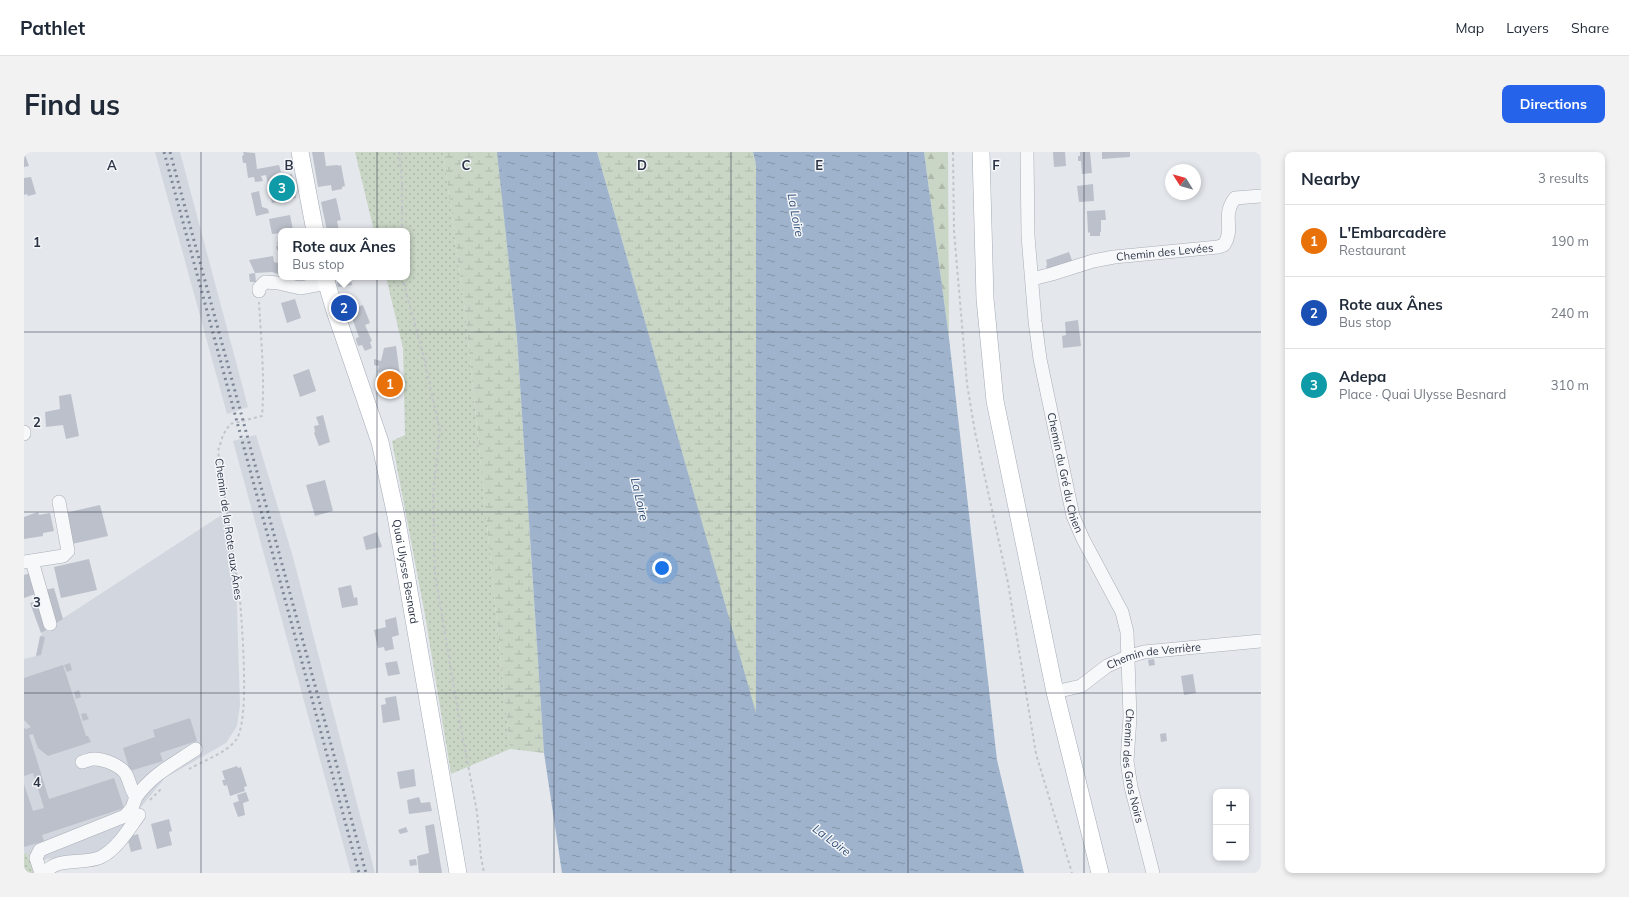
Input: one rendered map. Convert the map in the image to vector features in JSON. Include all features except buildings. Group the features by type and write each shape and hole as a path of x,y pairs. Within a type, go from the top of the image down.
{"main road":[{"path":"300,152 314,228"},
{"path":"981,152 985,299 995,401 1054,692 1100,873"},
{"name":"Quai Ulysse Besnard","path":"326,280 334,308 380,442 397,524 458,873"}],"street":[{"name":"Chemin du Gré du Chien","path":"1027,152 1028,236 1035,321 1040,359 1073,516 1096,565 1122,612 1127,632 1127,657"},
{"name":"Chemin des Levées","path":"1032,279 1093,261 1114,257 1218,247 1224,245 1229,234 1227,212 1235,198 1261,196"},
{"path":"259,291 259,288 265,282 278,283 300,288 326,280"},
{"path":"50,624 28,562 63,556 68,551 59,502"},
{"name":"Chemin de Verrière","path":"1054,692 1081,686 1107,666 1127,657 1144,652 1261,641"},
{"name":"Chemin des Gros Noirs","path":"1127,657 1130,717 1127,761 1131,787 1153,873"},
{"path":"41,873 36,858 40,850 58,837 125,816 132,808 136,797 147,783 156,775 196,749"},
{"path":"82,762 94,759 103,760 118,767 127,776 130,788 136,797"},
{"path":"45,873 49,868 57,864 100,858 110,852 139,815"}],"path":[{"path":"399,152 402,182 402,228"},
{"path":"954,152 954,231 968,391 975,432 1008,583 1036,754 1072,873"},
{"path":"403,280 423,354 440,431 433,495 435,574 458,712 477,812 480,857 484,873"},
{"name":"Chemin de la Rote aux Ânes","path":"185,772 220,753 236,740 242,724 244,704 239,587 218,451 222,435 230,424 262,416 262,332 259,291"},
{"path":"139,815 162,788"}],"shaded area":[{"path":"155,152 180,152 248,407 227,414"},
{"path":"256,435 293,557 375,873 351,873 233,441"},
{"path":"223,514 236,578 240,705 237,726 226,743 165,778 107,848 96,854 47,859 32,865 24,873 24,659 36,656 42,632"}],"green space":[{"path":"355,152 443,152 465,311 510,749 451,774 425,615 392,441 405,435 403,348 387,280 410,280 410,228 373,228"},
{"path":"443,152 497,152 498,156 517,338 544,753 510,749 465,311"},
{"path":"597,152 753,152 756,164 756,715"},
{"path":"924,152 948,152 949,338"},
{"path":"27,853 34,873 24,873 24,854"}],"water":[{"name":"La Loire","path":"497,152 597,152 756,713 756,164 753,152 924,152 949,338 997,760 1024,873 562,873 544,753 517,338"}],"railway":[{"path":"164,152 359,873"},
{"path":"170,152 366,873"}],"place":[{"name":"Adepa","path":"282,188"},
{"name":"Rote aux Ânes","path":"344,308"},
{"name":"L'Embarcadère","path":"390,384"}]}
